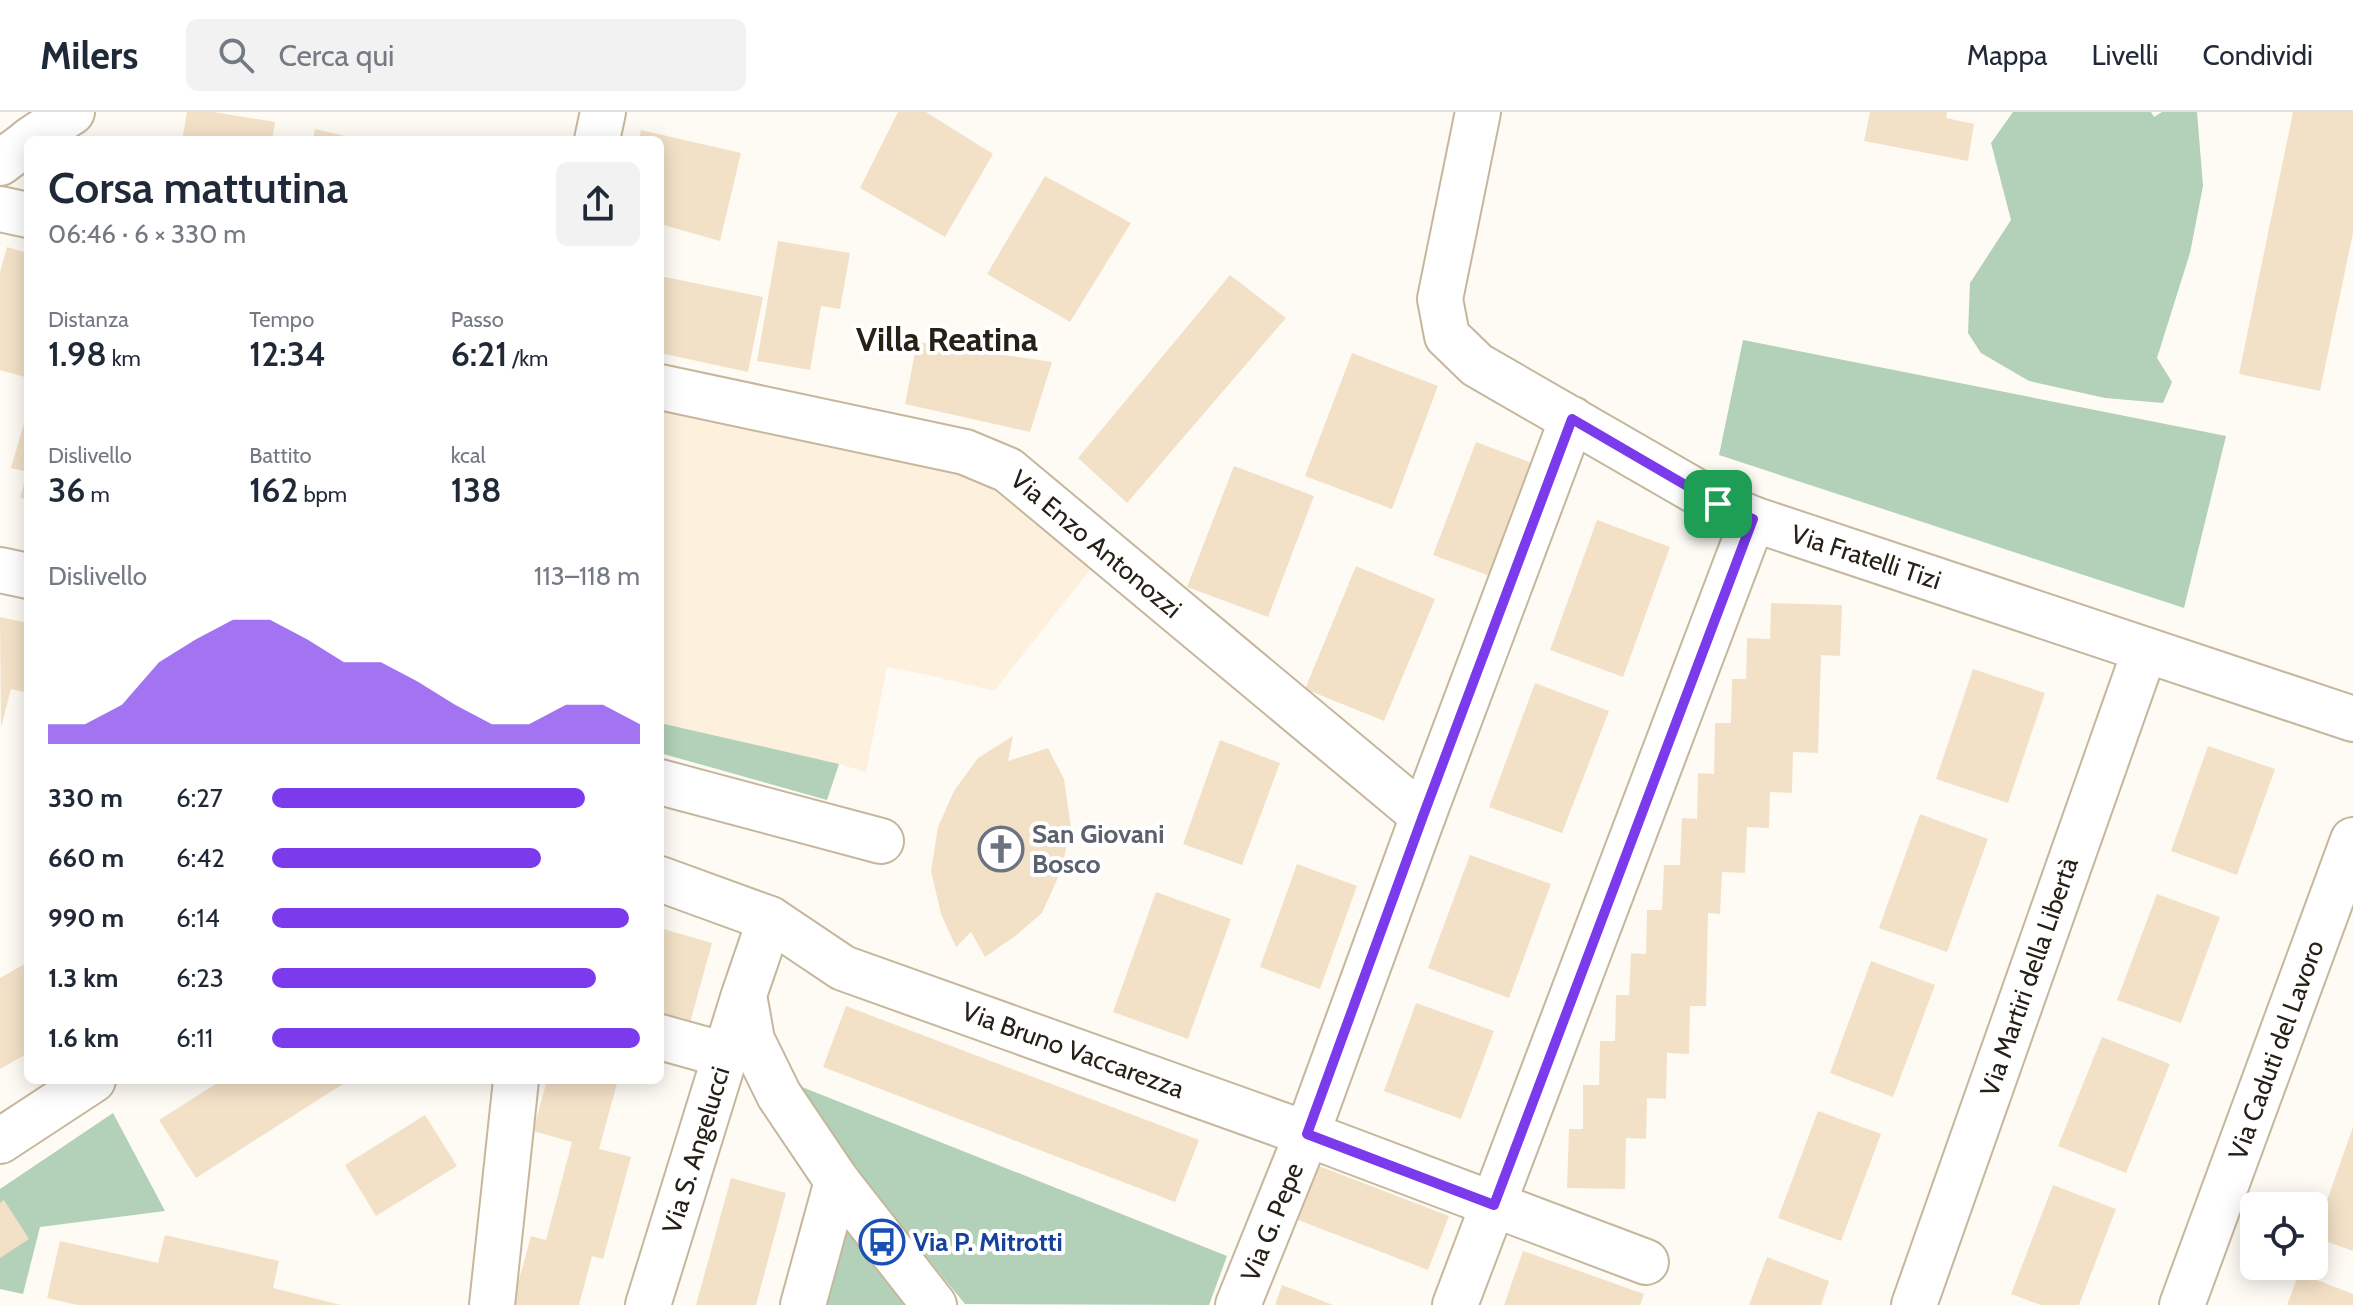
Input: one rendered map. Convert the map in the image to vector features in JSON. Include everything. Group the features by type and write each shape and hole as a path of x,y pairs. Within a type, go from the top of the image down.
{"street":[{"path":"598,136 603,112"},
{"name":"Via Fratelli Tizi","path":"1478,112 1440,299 1447,336 1477,365 1718,504 1753,519 2353,719"},
{"path":"0,163 24,143"},
{"path":"0,209 24,214"},
{"name":"Via Enzo Antonozzi","path":"664,388 965,452 1008,470 1423,816"},
{"name":"Via G. Pepe","path":"1238,1305 1307,1134 1572,419"},
{"path":"1455,1305 1753,519"},
{"path":"0,570 24,575"},
{"name":"Via Martiri della Libertà","path":"1914,1305 2145,650"},
{"path":"664,783 881,841"},
{"name":"Via Caduti del Lavoro","path":"2182,1305 2353,840"},
{"name":"Via Bruno Vaccarezza","path":"664,880 770,919 843,968 1307,1134 1646,1262"},
{"name":"Via S. Angelucci","path":"648,1305 770,919"},
{"path":"744,995 752,1040 779,1095 837,1181 934,1305"},
{"path":"664,1038 725,1055"},
{"path":"0,1141 87,1084"},
{"path":"492,1305 516,1084"},
{"path":"803,1305 837,1181"}],"shaded area":[{"path":"664,408 977,472 1094,565 994,691 887,667 866,772 664,724"}],"green space":[{"path":"2013,112 2151,112 2154,117 2162,112 2197,112 2203,186 2190,253 2157,358 2172,382 2163,403 2105,398 2029,381 1981,353 1968,333 1970,283 2011,220 1991,143"},
{"path":"1743,340 2226,436 2184,608 1719,455"},
{"path":"664,724 839,764 827,800 664,754"},
{"path":"797,1085 1227,1256 1209,1305 965,1304 802,1106"},
{"path":"113,1113 165,1211 40,1227 23,1294 0,1289 0,1189"},
{"path":"845,1221 909,1305 820,1305"}],"building":[{"path":"187,112 213,112 275,122 273,136 183,136"},
{"path":"898,112 926,112 993,154 945,237 860,188"},
{"path":"1870,112 1947,112 1946,118 1974,124 1968,161 1864,141"},
{"path":"2293,112 2353,112 2353,233 2320,391 2239,374"},
{"path":"315,129 345,136 314,136"},
{"path":"641,130 741,153 720,241 664,225 664,136 640,136"},
{"path":"1045,176 1131,223 1070,322 987,274"},
{"path":"778,241 850,253 840,309 821,306 810,370 757,361"},
{"path":"7,247 24,252 24,377 0,370 0,272"},
{"path":"1230,275 1286,318 1127,503 1078,458"},
{"path":"664,277 763,297 748,372 664,354"},
{"path":"917,342 1052,362 1030,432 905,404"},
{"path":"1352,353 1438,386 1392,509 1305,476"},
{"path":"24,423 24,471 11,468"},
{"path":"1476,442 1532,463 1490,576 1433,555"},
{"path":"1234,466 1314,496 1268,617 1187,587"},
{"path":"1597,520 1670,547 1623,677 1550,650"},
{"path":"1356,566 1435,599 1384,721 1305,689"},
{"path":"1771,603 1842,605 1840,656 1821,655 1818,753 1793,752 1792,793 1770,792 1769,828 1747,827 1745,873 1722,872 1720,914 1708,913 1706,1006 1690,1006 1689,1054 1667,1053 1666,1099 1647,1098 1646,1139 1626,1138 1625,1189 1567,1188 1569,1129 1583,1129 1583,1085 1599,1085 1600,1041 1615,1041 1616,995 1629,995 1631,953 1646,954 1647,910 1662,910 1664,865 1680,865 1682,818 1697,819 1698,773 1714,774 1715,723 1731,723 1732,679 1746,679 1747,638 1770,639"},
{"path":"0,617 24,622 24,692 11,689 1,728"},
{"path":"1973,669 2045,693 2008,803 1936,779"},
{"path":"1535,683 1609,711 1562,833 1489,807"},
{"name":"San Giovani Bosco","path":"1013,736 1008,761 1048,748 1064,779 1071,827 1061,871 1042,913 985,957 971,932 956,947 941,914 931,871 938,827 954,791 978,758"},
{"path":"1220,740 1280,763 1242,865 1183,844"},
{"path":"2208,746 2275,769 2237,875 2171,851"},
{"path":"1920,814 1988,839 1947,952 1879,928"},
{"path":"1470,855 1551,884 1509,998 1428,968"},
{"path":"1297,864 1357,886 1320,989 1260,967"},
{"path":"1156,892 1231,919 1188,1039 1113,1012"},
{"path":"2157,894 2220,917 2181,1023 2117,1000"},
{"path":"664,929 712,943 688,1030 664,1023"},
{"path":"1871,961 1935,985 1893,1097 1830,1073"},
{"path":"24,964 24,1055 0,1069 0,978"},
{"path":"1416,1003 1494,1031 1461,1119 1384,1091"},
{"path":"846,1006 1199,1140 1175,1202 823,1067"},
{"path":"2102,1037 2170,1064 2126,1173 2058,1146"},
{"path":"216,1084 343,1084 196,1178 159,1120"},
{"path":"546,1084 617,1084 599,1149 631,1157 603,1259 592,1256 579,1305 512,1305 531,1236 546,1240 572,1142 533,1131"},
{"path":"1818,1111 1881,1134 1841,1241 1778,1218"},
{"path":"425,1115 457,1166 376,1216 345,1165"},
{"path":"2353,1127 2353,1251 2328,1242 2328,1198"},
{"path":"1319,1166 1449,1216 1428,1270 1298,1220"},
{"path":"731,1178 786,1193 756,1305 696,1305"},
{"path":"2053,1185 2116,1209 2079,1305 2041,1305 2011,1294"},
{"path":"4,1200 29,1239 0,1258 0,1203"},
{"path":"165,1235 279,1261 273,1288 341,1305 78,1305 47,1298 60,1241 158,1263"},
{"path":"1523,1251 1644,1294 1640,1305 1504,1305"},
{"path":"1767,1257 1829,1281 1821,1305 1749,1305"},
{"path":"2296,1280 2317,1280 2353,1294 2353,1305 2287,1305"},
{"path":"1282,1285 1333,1305 1275,1305"}],"place":[{"name":"San Giovani Bosco","path":"1001,849"},
{"name":"Via P. Mitrotti","path":"882,1242"}],"district":[{"name":"Villa Reatina","path":"947,339"}],"route":[{"path":"1572,419 1718,504 1753,519 1494,1205 1307,1134 1572,419"}]}
